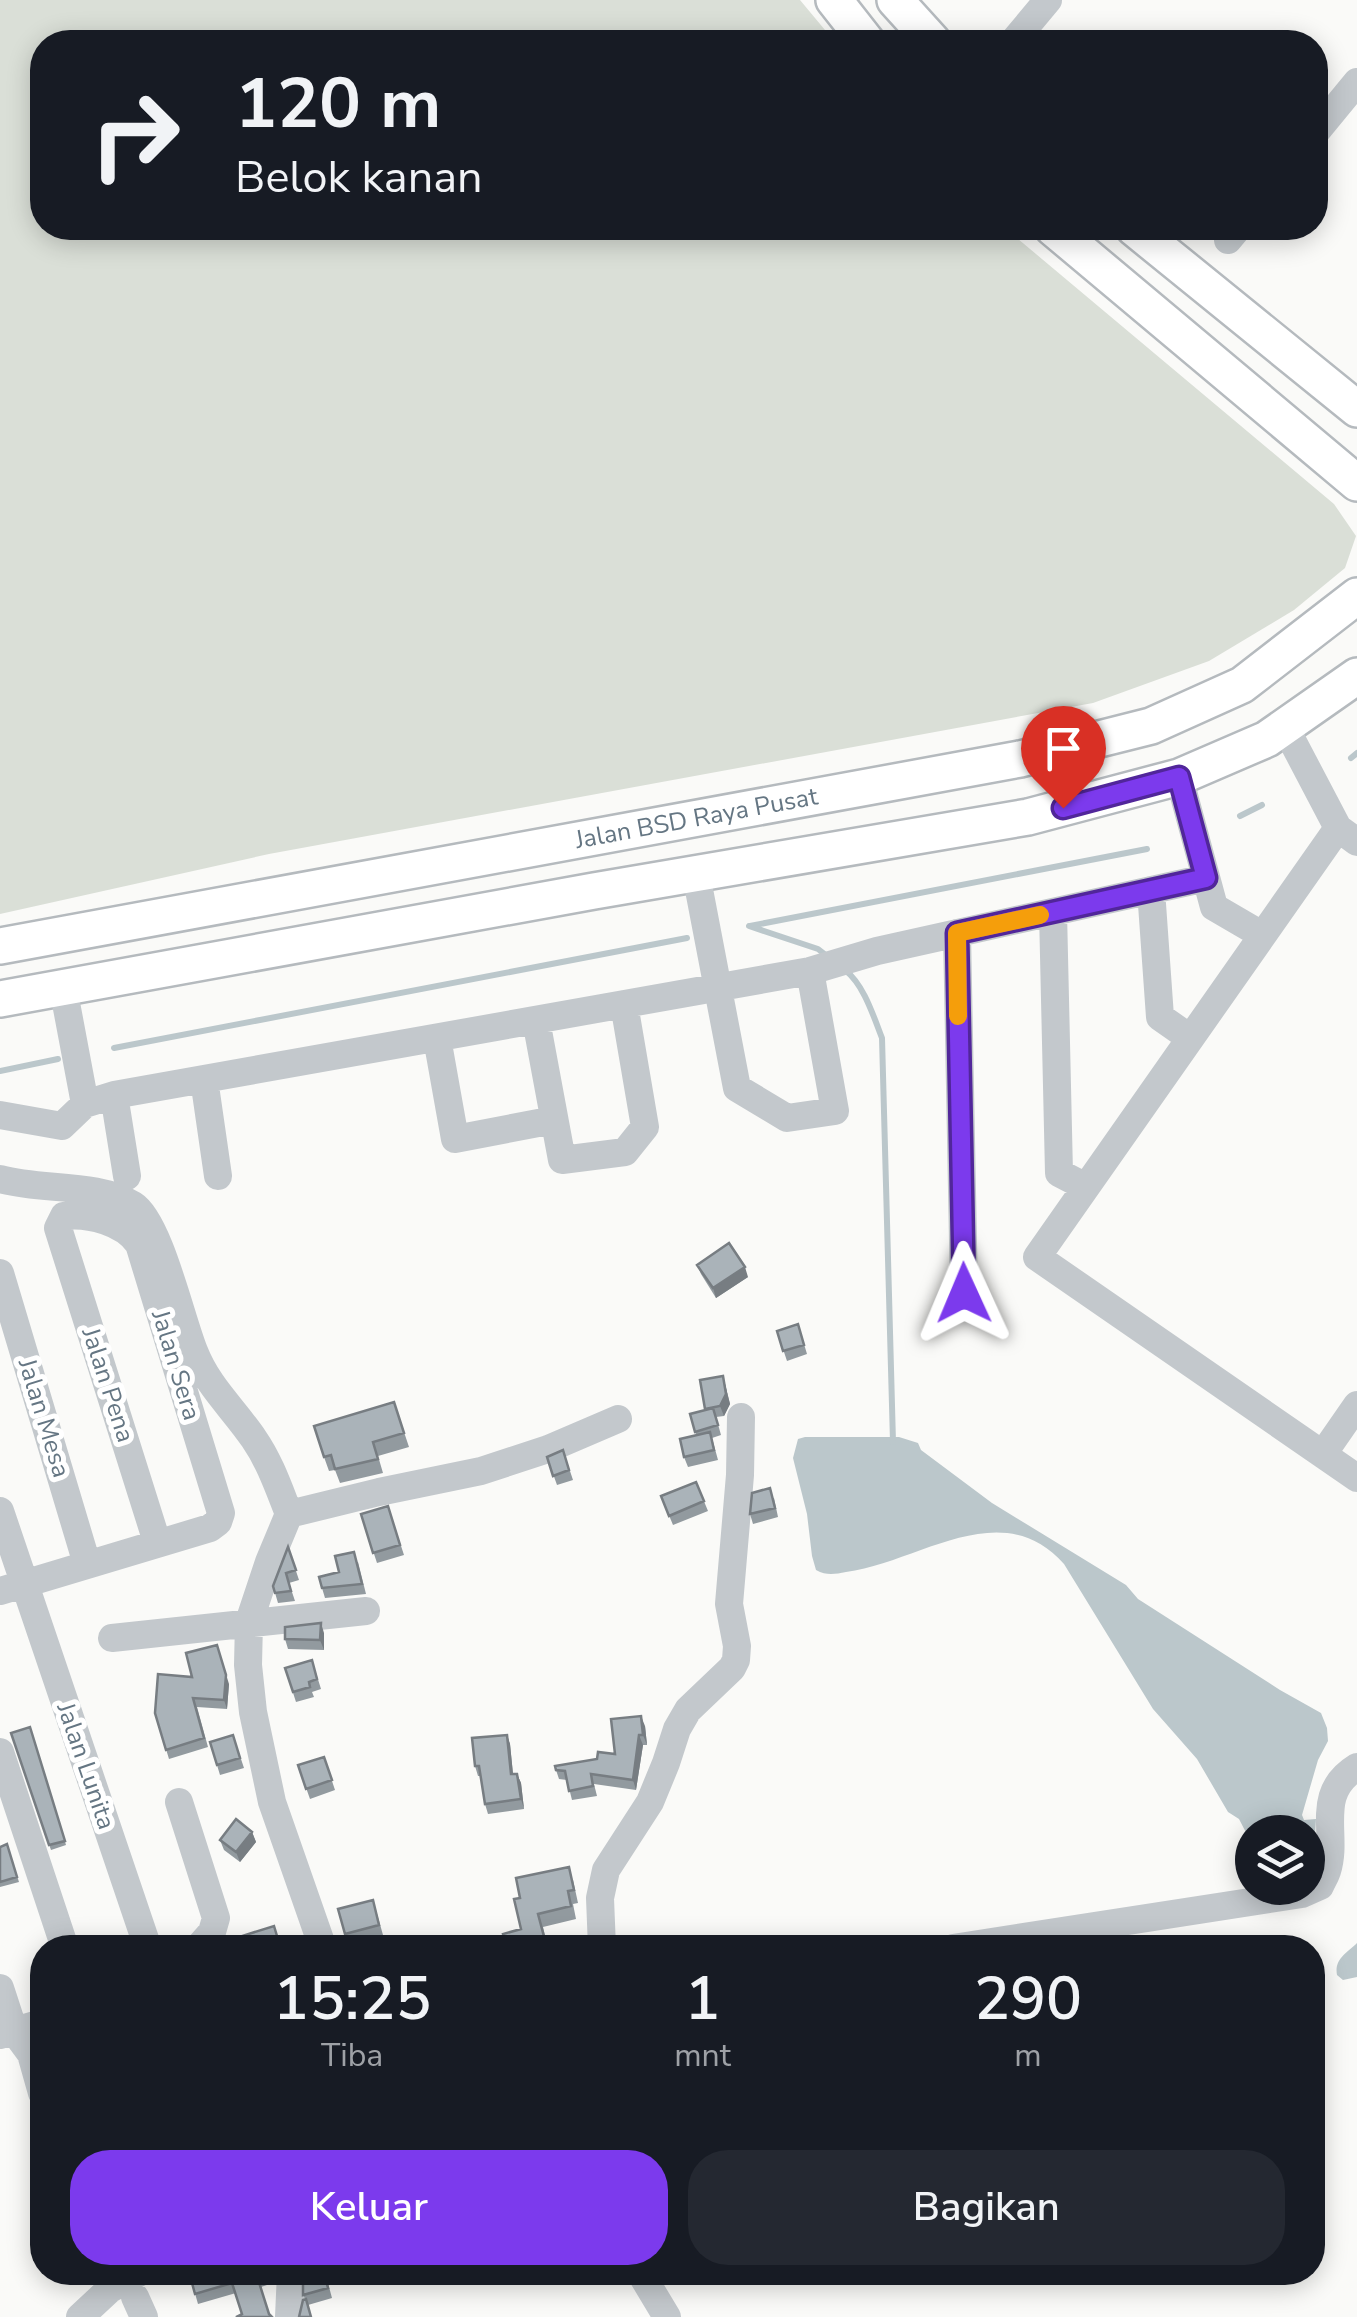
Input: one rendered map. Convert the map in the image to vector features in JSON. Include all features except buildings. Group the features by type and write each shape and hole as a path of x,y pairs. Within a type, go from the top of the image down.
{"main road":[{"path":"834,0 858,30"},
{"path":"894,0 922,30"},
{"path":"1067,240 1357,483"},
{"path":"1149,240 1357,409"},
{"path":"1313,446 1357,507"},
{"name":"Jalan BSD Raya Pusat","path":"0,946 1020,759 1151,726 1242,685 1351,597"},
{"path":"0,998 1028,818 1179,777 1267,739 1356,677"},
{"path":"584,837 594,891"}],"street":[{"path":"1023,30 1048,0"},
{"path":"1328,117 1357,82"},
{"path":"1285,726 1347,835 1262,935 1037,1257 1357,1478"},
{"path":"1179,777 1214,907 1262,935"},
{"path":"696,874 737,1088 787,1118 835,1111 816,970"},
{"path":"0,1114 62,1126 85,1104 114,1095 816,970 877,950 1206,878"},
{"path":"1152,890 1160,1017 1190,1038"},
{"path":"1053,912 1059,1173 1086,1186"},
{"path":"957,933 964,1293"},
{"path":"64,987 85,1104"},
{"path":"536,1020 562,1160 624,1152 645,1127 624,1004"},
{"path":"436,1038 455,1139 554,1120"},
{"path":"204,1079 218,1176"},
{"path":"114,1095 127,1176"},
{"path":"0,1178 16,1184 112,1194 138,1207 152,1230 194,1353 211,1386 254,1439 271,1470 289,1514 249,1622 248,1665 253,1712 272,1802 318,1935"},
{"name":"Jalan Sera","path":"58,1228 64,1216 72,1215 112,1223 126,1230 139,1244 146,1264 221,1513 210,1528 158,1542"},
{"name":"Jalan Pena","path":"58,1228 158,1542"},
{"name":"Jalan Mesa","path":"0,1273 87,1564"},
{"path":"1323,1454 1357,1406"},
{"path":"601,1935 600,1898 606,1870 650,1802 688,1710 736,1660 729,1604 741,1417"},
{"path":"289,1514 480,1472 548,1449 618,1418"},
{"name":"Jalan Lunita","path":"0,1511 12,1588 143,1935"},
{"path":"12,1588 158,1542"},
{"path":"112,1638 366,1611"},
{"path":"0,1752 61,1935"},
{"path":"1037,1935 1302,1894 1320,1886 1328,1869 1330,1804 1337,1786 1357,1767"},
{"path":"178,1802 216,1918 209,1935"},
{"path":"0,1988 7,2033 30,2053"},
{"path":"289,2317 290,2285"},
{"path":"648,2285 667,2317"},
{"path":"80,2317 110,2290 140,2296"}],"shaded area":[{"path":"0,0 800,0 825,30 30,30 30,240 1019,240 1334,504 1356,536 1345,568 1294,610 1209,661 1093,703 269,854 0,914"},
{"path":"899,1437 918,1443 921,1450 992,1503 1321,1713 1328,1741 1318,1760 1302,1815 1235,1816 1228,1812 1197,1759 1153,1709 1064,1564 1039,1544 1013,1534 986,1533 958,1538 873,1566 835,1574 816,1570 793,1458 798,1439"},
{"path":"1357,1943 1357,1977 1343,1980 1337,1975 1337,1965"}],"waterway":[{"path":"1351,758 1357,753"},
{"path":"1240,816 1262,805"},
{"path":"750,926 1147,849"},
{"path":"749,926 818,949 827,956"},
{"path":"114,1048 687,938"},
{"path":"845,970 863,992 882,1038 893,1442"},
{"path":"0,1071 58,1059"}],"slow traffic":[{"path":"958,1016 957,933 1040,915"}],"route":[{"path":"964,1293 957,933 1206,878 1179,777 1063,808"}]}
